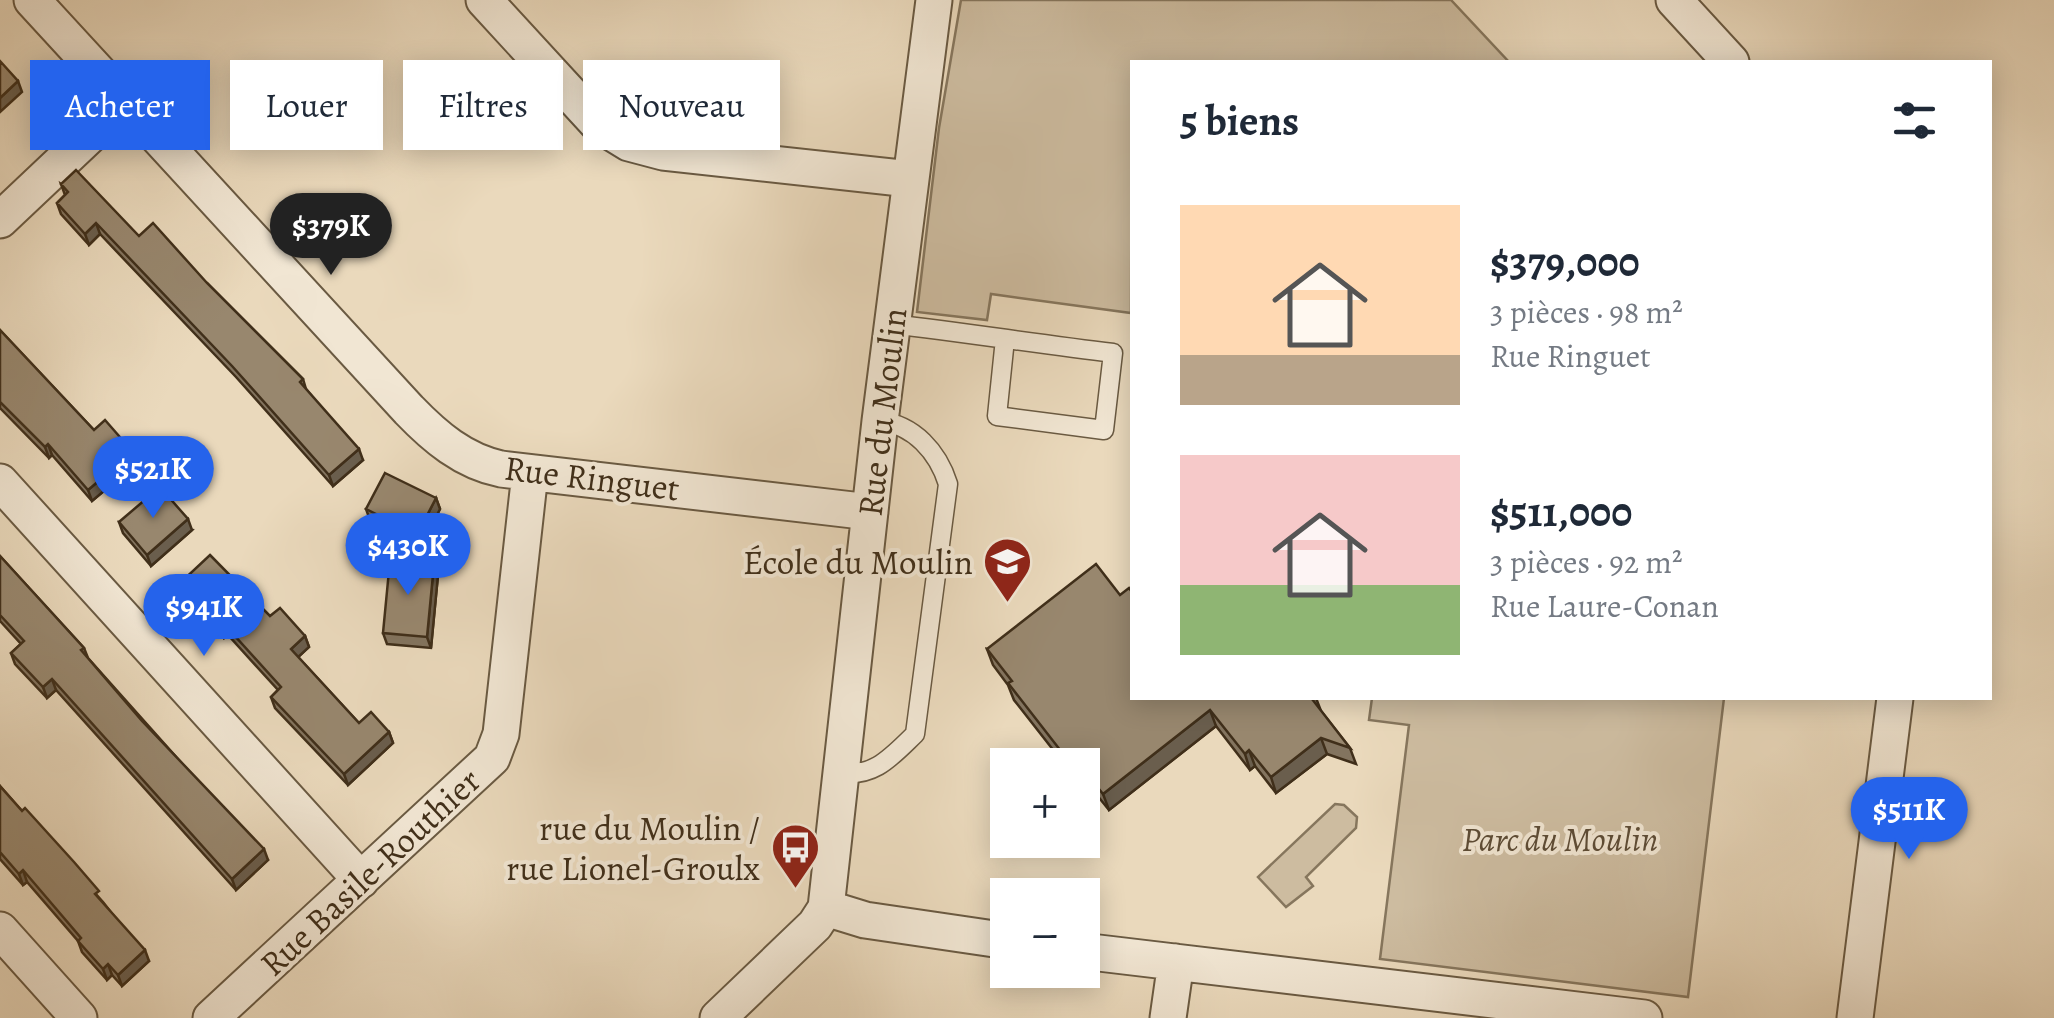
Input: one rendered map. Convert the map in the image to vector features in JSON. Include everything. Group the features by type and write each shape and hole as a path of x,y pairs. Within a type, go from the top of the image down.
{"street":[{"name":"Rue Ringuet","path":"32,0 87,60"},
{"path":"484,0 598,124 629,143 663,152 910,179"},
{"name":"Rue du Moulin","path":"826,908 880,421 934,0"},
{"path":"1674,0 1730,60"},
{"path":"0,220 74,150"},
{"name":"Rue Ringuet","path":"169,150 427,429 478,462 530,473 670,486 870,512"},
{"name":"Rue Basile-Routhier","path":"211,1018 479,773 499,743 530,473"},
{"path":"0,482 361,880"},
{"path":"1855,1018 1895,700"},
{"path":"718,1018 815,925 826,908 865,920 990,938"},
{"path":"0,930 79,1018"},
{"path":"1100,953 1644,1018"},
{"path":"1168,1018 1176,962"}],"lane":[{"path":"892,324 1113,353 1104,430 997,416 1005,339"},
{"path":"840,773 860,775 872,770 915,734 948,484 934,455 918,438 902,424 880,421"}],"green space":[{"path":"961,0 1451,0 1507,60 1130,60 1130,313 991,294 987,320 917,312 939,128"},
{"name":"Parc du Moulin","path":"1372,700 1724,700 1688,997 1380,959 1409,725 1369,720"},
{"path":"1335,804 1344,805 1357,817 1356,828 1306,877 1313,886 1286,907 1258,877"}],"building":[{"path":"0,61 18,81 0,98"},
{"path":"76,170 139,236 153,223 303,379 300,382 359,449 329,475 96,223 85,234 57,203 68,192 61,184"},
{"path":"0,330 94,430 105,420 133,452 88,490 48,444 45,447 0,402"},
{"path":"385,473 436,498 417,535 366,509"},
{"path":"160,487 188,519 147,555 119,522"},
{"path":"210,555 270,616 280,608 305,636 291,649 359,723 371,712 389,732 344,774 271,697 281,687 224,624 220,627 179,584"},
{"path":"0,556 84,648 81,650 142,721 264,849 232,879 52,679 43,687 11,653 24,641 0,615"},
{"path":"390,560 434,564 427,637 383,633"},
{"path":"1096,564 1120,595 1130,589 1130,700 1313,700 1350,748 1321,738 1271,777 1249,750 1245,754 1210,710 1103,794 1100,748 1059,748 1008,683 1012,681 987,649"},
{"path":"0,786 74,862 99,891 95,894 145,950 118,975 108,964 103,969 23,870 19,874 0,852"}],"place":[{"name":"École du Moulin","path":"1008,604"},
{"name":"rue du Moulin / rue Lionel-Groulx","path":"795,890"}]}
